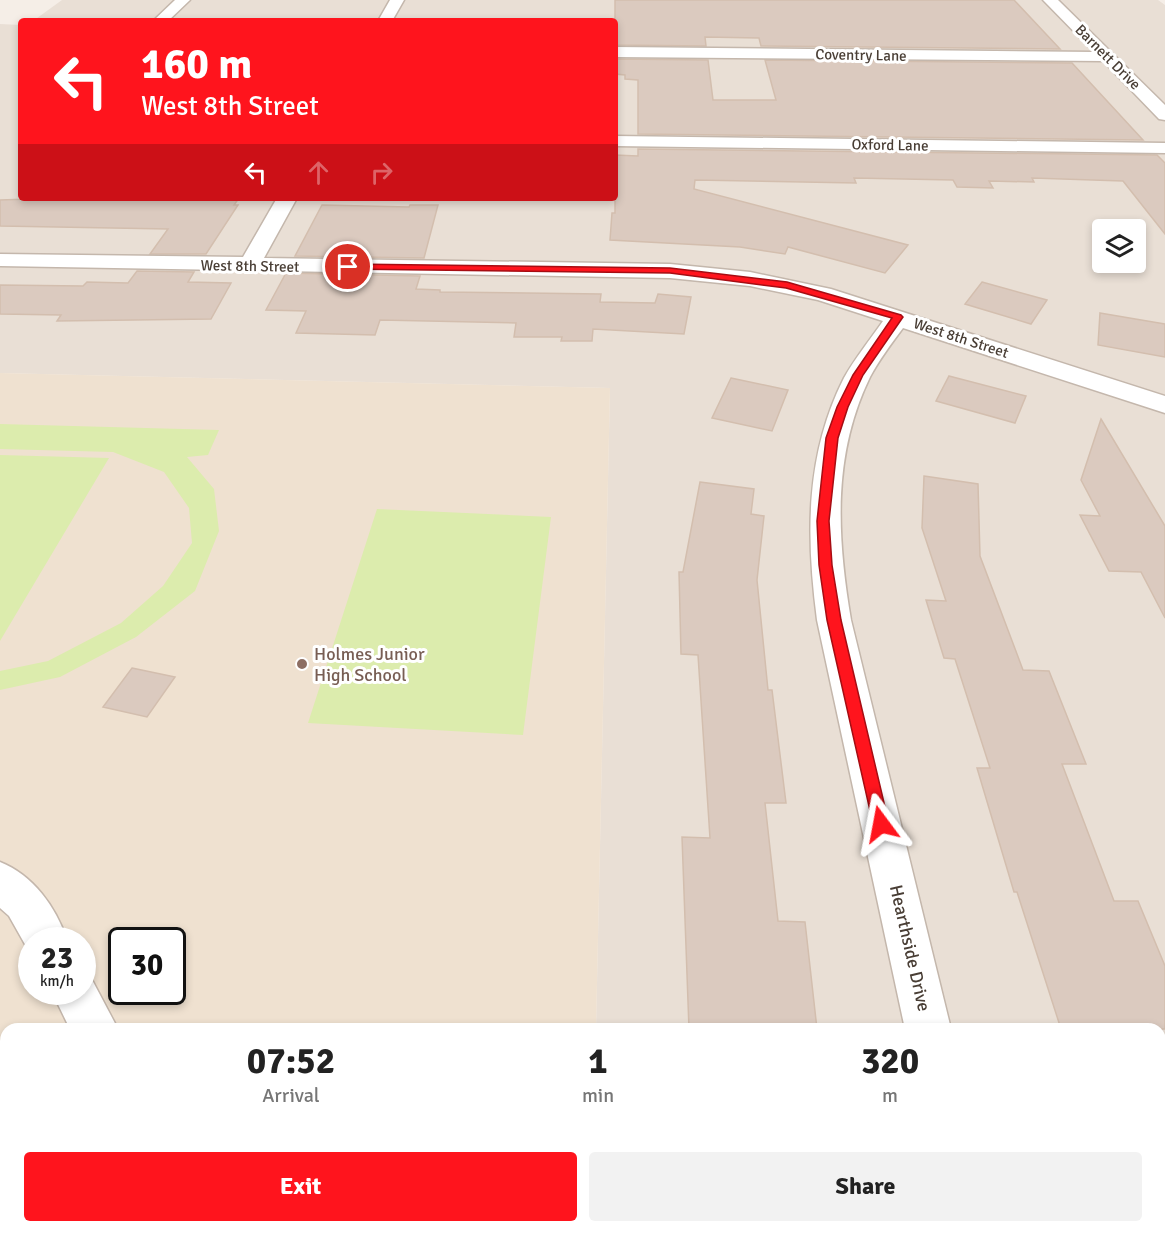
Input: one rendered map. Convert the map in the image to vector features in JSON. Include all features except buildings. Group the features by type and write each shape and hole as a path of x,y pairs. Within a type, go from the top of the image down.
{"street":[{"path":"163,18 183,0"},
{"path":"387,18 397,0"},
{"name":"Barnett Drive","path":"1050,0 1165,115"},
{"name":"Coventry Lane","path":"618,52 1108,57"},
{"name":"Oxford Lane","path":"618,141 1165,148"},
{"path":"249,266 284,201"},
{"name":"West 8th Street","path":"0,260 249,266 681,271 787,285 898,317 1165,405"},
{"name":"Hearthside Drive","path":"898,317 858,375 843,407 832,438 823,521 825,565 834,620 927,1023"},
{"path":"0,881 24,902 38,927"},
{"path":"81,1005 92,1023"}],"shaded area":[{"path":"62,0 1158,0 1165,5 1165,1023 596,1023 610,388 0,373 0,24 18,25 18,201 618,201 618,18 37,18"},
{"name":"Holmes Junior High School","path":"0,373 610,388 596,1023 0,1023"}],"green space":[{"path":"0,424 219,430 208,455 187,457 214,489 219,531 195,591 136,637 60,677 0,690 0,671 48,661 121,623 163,586 192,543 189,508 164,472 113,452 0,449"},
{"path":"0,455 109,458 0,641"},
{"path":"377,509 551,517 523,735 308,723"}],"place":[{"name":"Holmes Junior High School","path":"302,664"}],"route":[{"path":"348,267 670,271 711,274 787,285 860,304 898,317 858,375 843,407 832,438 826,476 823,521 825,565 834,620 881,824"}]}
